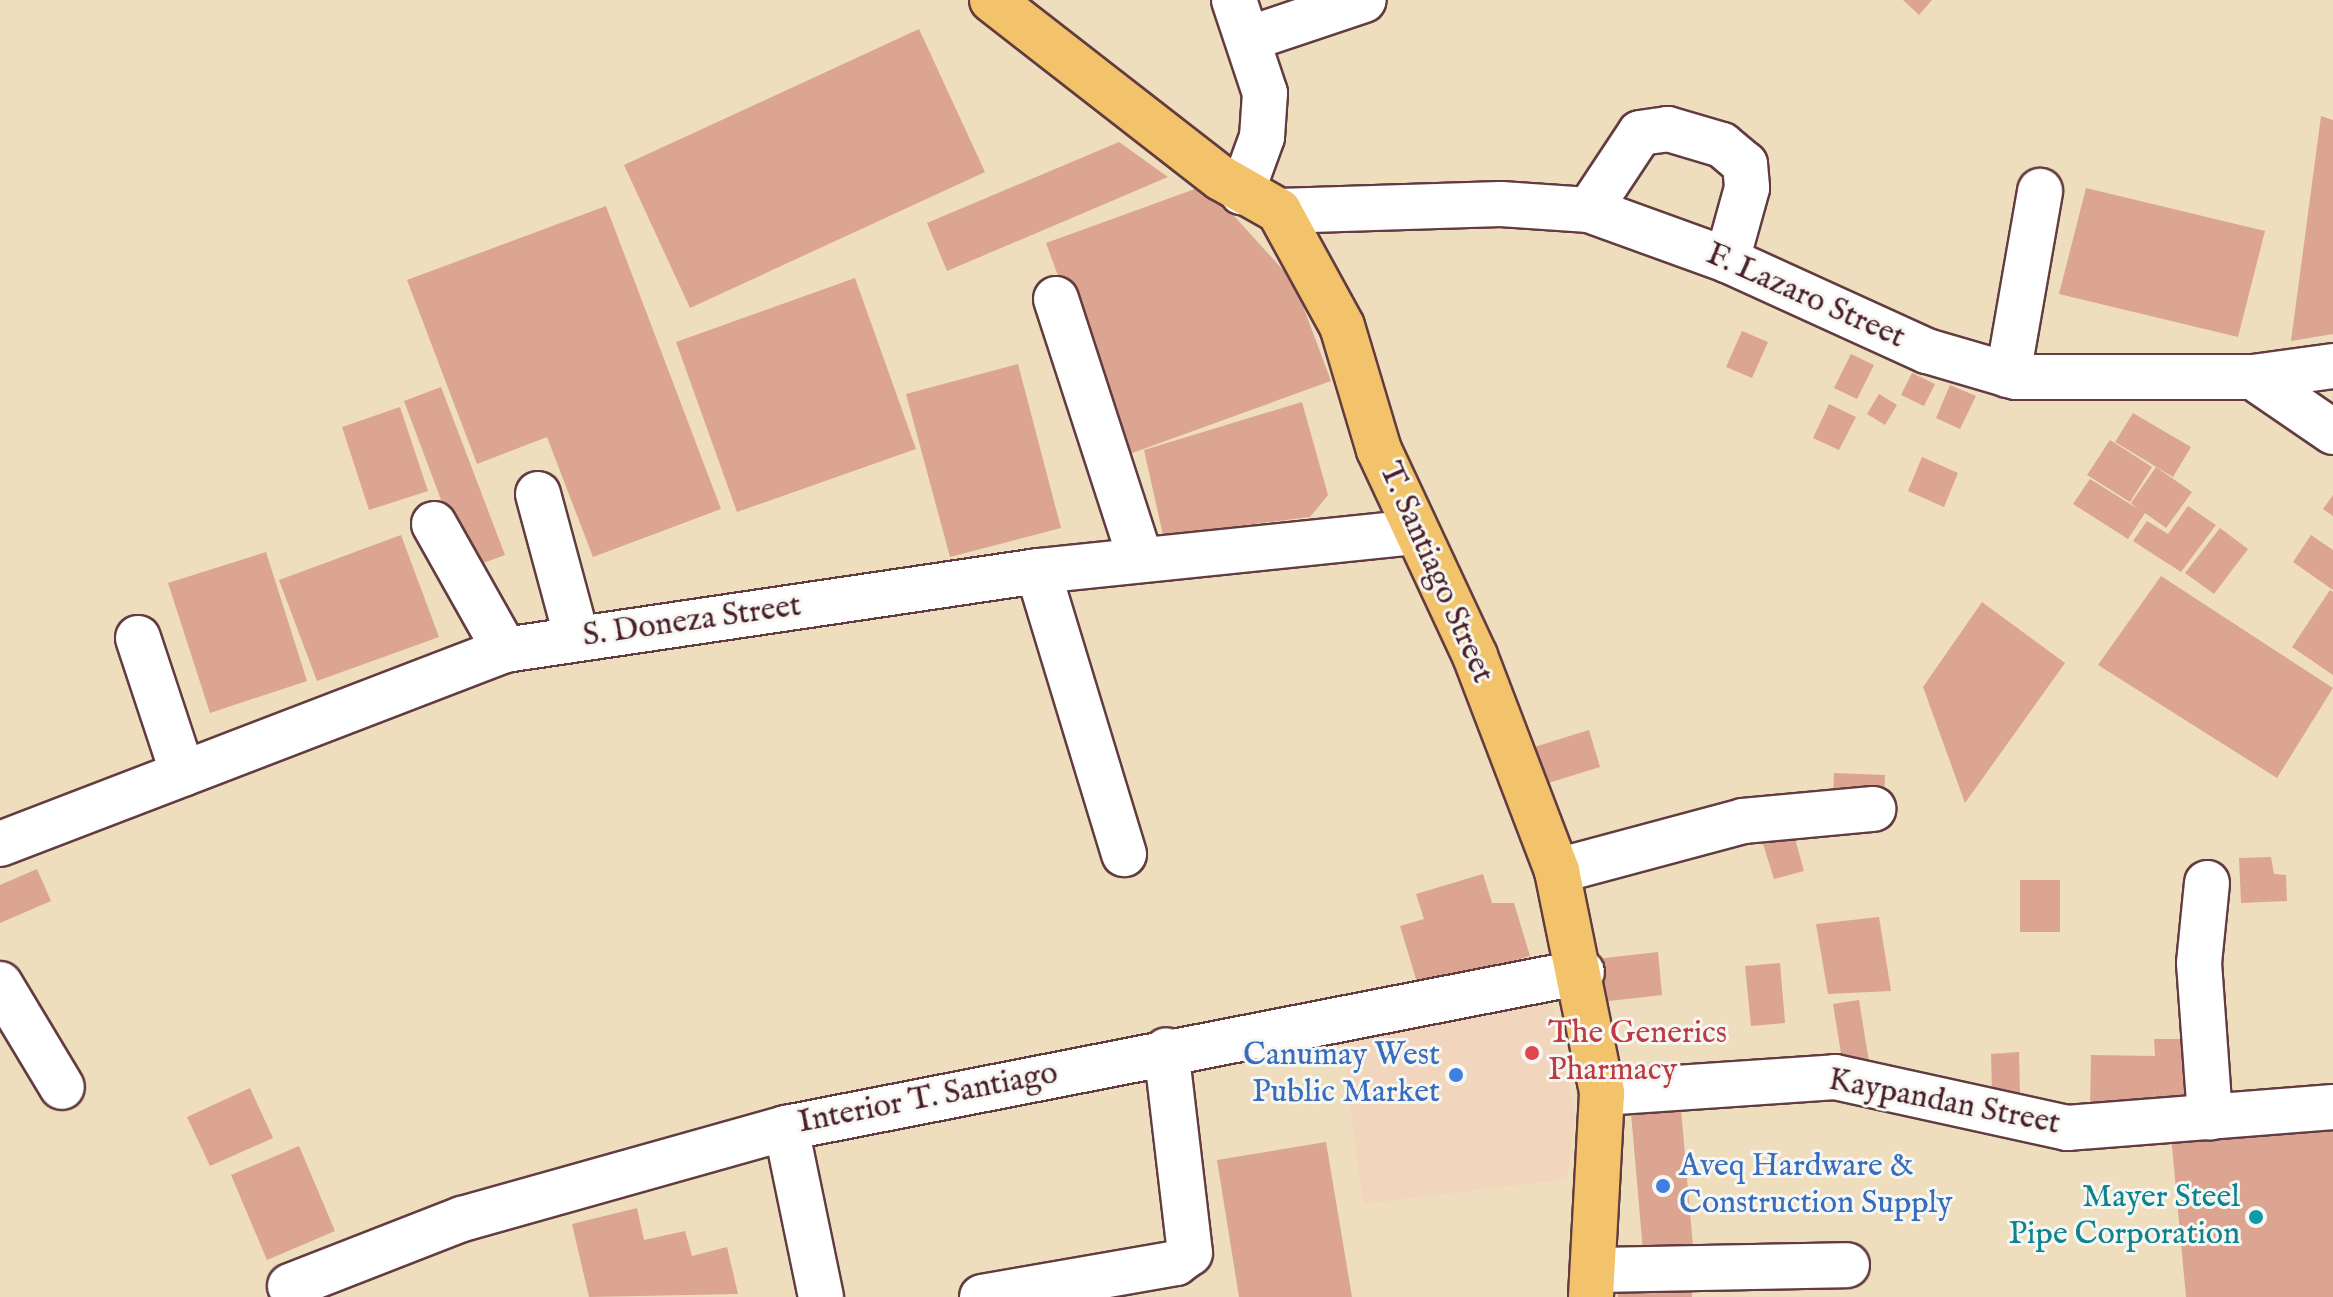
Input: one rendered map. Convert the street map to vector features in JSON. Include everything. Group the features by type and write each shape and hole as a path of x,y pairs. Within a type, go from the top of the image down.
{"main road":[{"name":"T. Santiago Street","path":"992,0 1261,202 1342,326 1379,450 1491,695 1557,871 1582,972 1602,1093 1592,1283"}],"street":[{"path":"1261,202 1265,93 1241,20 1364,0"},
{"path":"1589,210 1640,133 1668,129 1722,145 1745,164 1747,188 1727,260"},
{"path":"2008,375 2040,191"},
{"name":"F. Lazaro Street","path":"1261,202 1501,204 1589,210 1727,260 1868,328 2008,375 2103,382 2253,377 2333,366"},
{"path":"1056,299 1141,560"},
{"path":"2253,377 2333,432"},
{"path":"538,494 577,639"},
{"path":"434,524 505,650"},
{"name":"S. Doneza Street","path":"0,844 505,650 1038,571 1416,532"},
{"path":"1038,571 1124,854"},
{"path":"138,638 183,774"},
{"path":"1557,871 1743,821 1873,809"},
{"path":"2207,883 2199,963 2210,1118"},
{"name":"Interior T. Santiago","path":"290,1286 462,1219 786,1128 1166,1050 1582,972"},
{"path":"0,984 62,1087"},
{"path":"982,1297 1176,1263 1190,1253 1166,1050"},
{"name":"Kaypandan Street","path":"1602,1093 1835,1077 2067,1128 2333,1107"},
{"path":"786,1128 821,1297"},
{"path":"1592,1283 1847,1265"}],"shaded area":[{"name":"Canumay West Public Market","path":"1550,999 1575,1112 1567,1179 1363,1204 1341,1038"}],"building":[{"path":"1903,0 1932,0 1919,15"},
{"path":"919,29 985,172 690,308 624,165"},
{"path":"2321,116 2333,120 2333,334 2291,341"},
{"path":"1119,142 1168,177 947,271 927,223"},
{"path":"1206,185 1294,282 1331,381 1124,456 1046,243"},
{"path":"2086,188 2265,231 2238,337 2059,294"},
{"path":"606,206 721,509 593,557 547,437 477,464 407,280"},
{"path":"855,278 916,449 737,512 676,342"},
{"path":"1742,331 1768,342 1752,378 1726,367"},
{"path":"1851,354 1874,365 1857,399 1834,388"},
{"path":"1018,364 1061,528 950,557 906,394"},
{"path":"1912,373 1935,384 1924,406 1901,395"},
{"path":"1950,385 1976,396 1960,429 1936,418"},
{"path":"441,387 505,555 467,569 404,401"},
{"path":"1879,394 1897,405 1885,425 1867,414"},
{"path":"1302,402 1328,495 1310,517 1163,535 1144,450"},
{"path":"1829,404 1856,417 1839,450 1813,438"},
{"path":"400,407 428,491 369,510 342,427"},
{"path":"2133,413 2191,447 2173,477 2115,442"},
{"path":"2110,440 2152,467 2130,502 2087,475"},
{"path":"1922,457 1958,473 1944,507 1908,491"},
{"path":"2156,467 2192,492 2166,528 2145,513 2128,539 2073,504 2090,479 2138,509 2131,503"},
{"path":"2333,495 2333,516 2323,509"},
{"path":"2188,506 2216,525 2181,572 2133,541 2147,521 2168,534"},
{"path":"2220,528 2248,549 2214,594 2185,573"},
{"path":"401,535 439,637 317,681 279,580"},
{"path":"2311,535 2333,550 2333,590 2293,562"},
{"path":"266,552 307,681 210,713 168,583"},
{"path":"2161,576 2333,688 2277,778 2098,665"},
{"path":"2330,590 2333,592 2333,675 2292,647"},
{"path":"1982,602 2065,663 1965,803 1923,687"},
{"path":"1589,730 1600,767 1529,789 1518,752"},
{"path":"1834,773 1885,775 1884,802 1833,800"},
{"path":"1794,835 1804,871 1774,879 1763,844"},
{"path":"2271,857 2274,874 2286,875 2287,901 2241,903 2239,858"},
{"path":"37,869 51,901 0,923 0,885"},
{"path":"1483,874 1492,903 1514,903 1530,956 1419,989 1400,926 1424,919 1416,894"},
{"path":"2020,880 2060,880 2060,932 2020,932"},
{"path":"1879,917 1891,991 1828,994 1816,924"},
{"path":"1658,952 1662,995 1600,1002 1596,959"},
{"path":"1780,963 1785,1023 1751,1026 1745,966"},
{"path":"1859,1000 1869,1062 1843,1066 1833,1004"},
{"path":"2154,1039 2196,1039 2197,1103 2155,1104 2154,1091 2154,1109 2090,1109 2091,1055 2155,1056"},
{"path":"2019,1052 2020,1094 1992,1094 1991,1054"},
{"path":"250,1088 273,1138 210,1166 187,1117"},
{"name":"Aveq Hardware & Construction Supply","path":"1681,1109 1694,1258 1644,1263 1631,1113"},
{"name":"Mayer Steel Pipe Corporation","path":"2333,1125 2333,1297 2186,1297 2171,1136"},
{"path":"1326,1142 1352,1297 1239,1297 1217,1160"},
{"path":"299,1146 335,1231 267,1260 231,1175"},
{"path":"637,1208 644,1240 685,1231 692,1256 727,1247 738,1294 589,1297 572,1224"},
{"path":"1692,1275 1692,1297 1618,1297 1617,1277"}],"place":[{"name":"The Generics Pharmacy","path":"1532,1053"},
{"name":"Canumay West Public Market","path":"1456,1075"},
{"name":"Aveq Hardware & Construction Supply","path":"1663,1186"},
{"name":"Mayer Steel Pipe Corporation","path":"2256,1217"}]}
